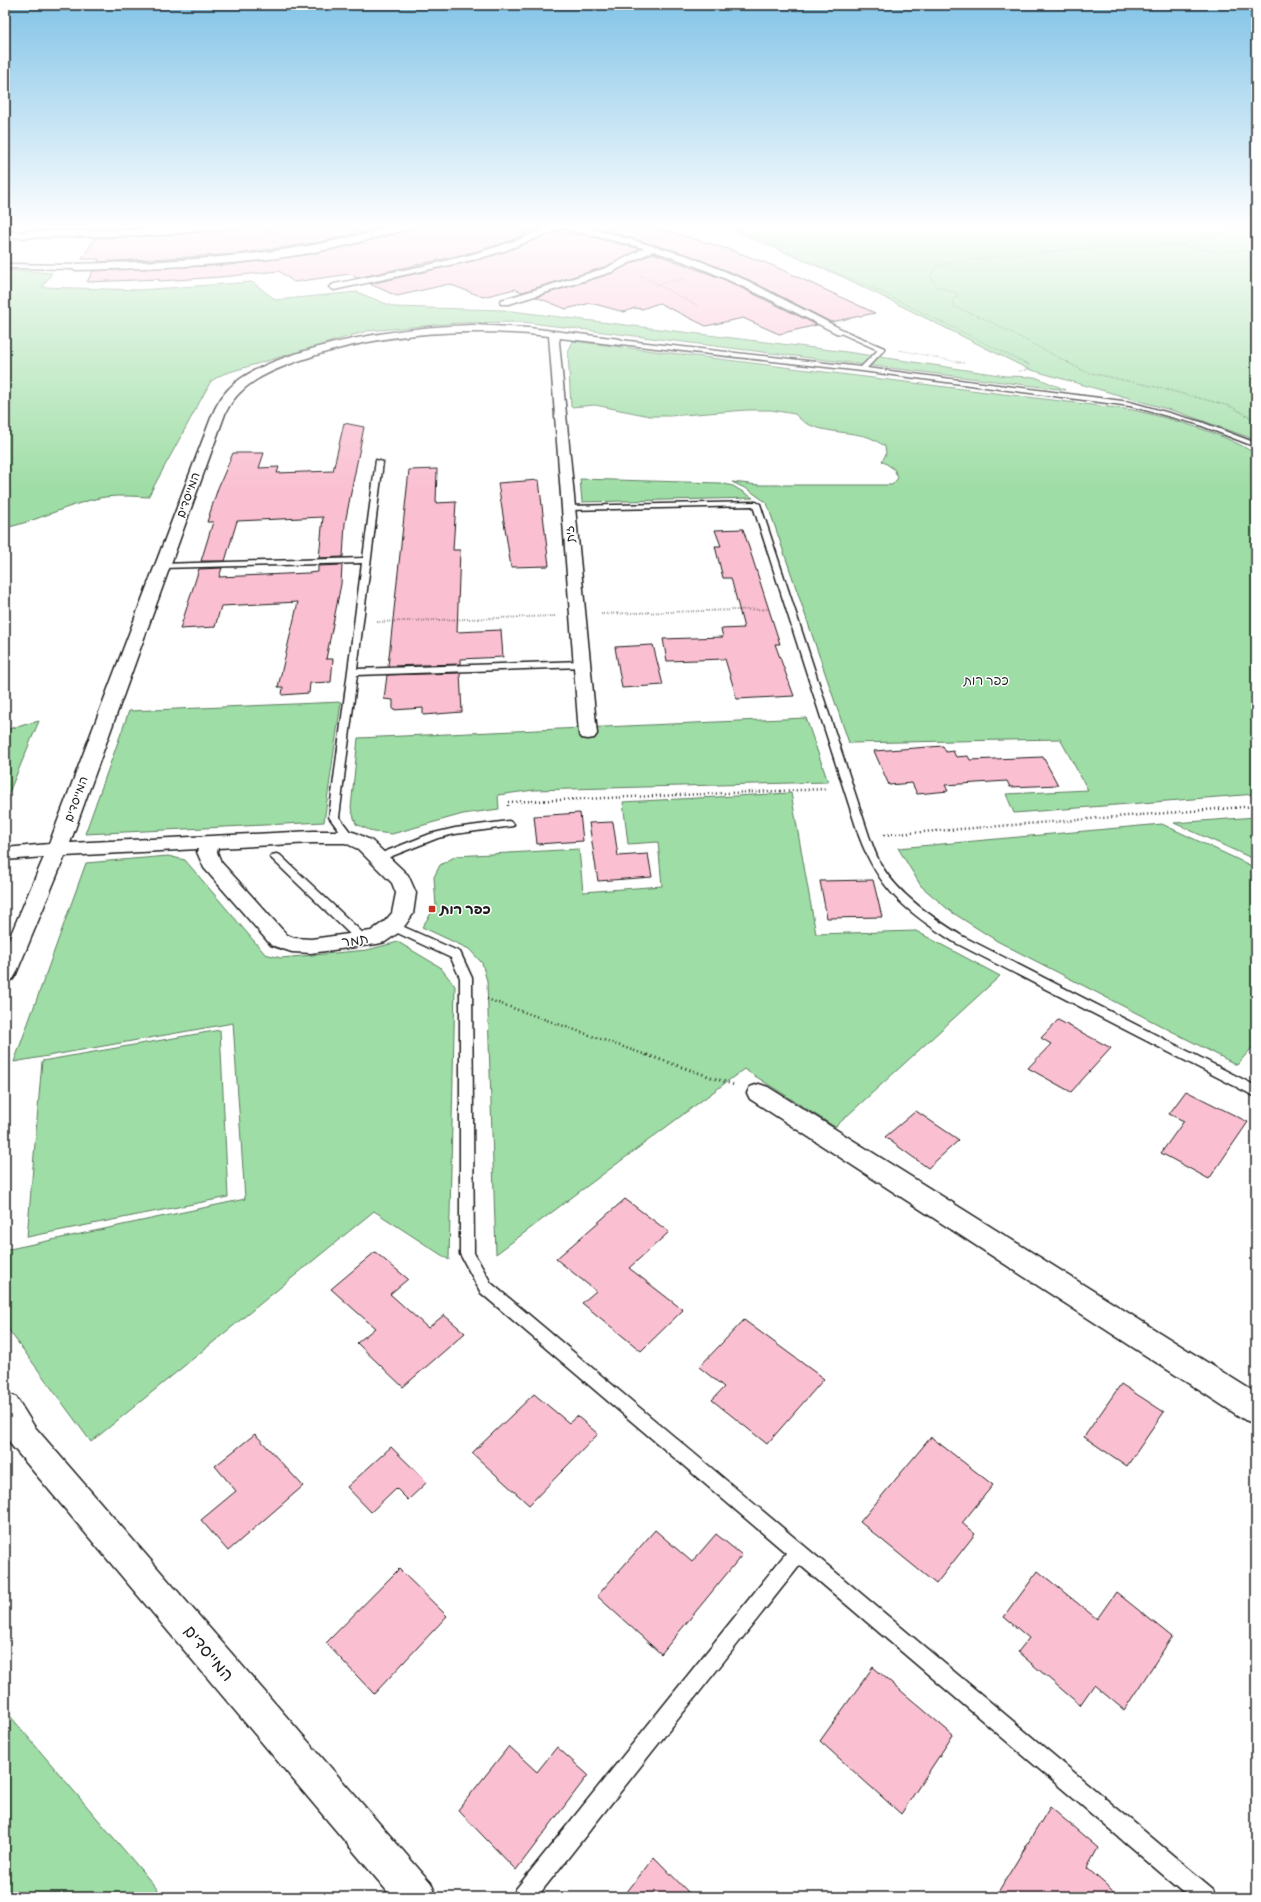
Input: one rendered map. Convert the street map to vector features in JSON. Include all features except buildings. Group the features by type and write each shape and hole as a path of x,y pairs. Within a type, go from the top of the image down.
{"street":[{"path":"803,313 840,331"},
{"name":"המייסדים","path":"5,974 57,850 161,566 223,404 235,389 250,378 269,368 318,350 340,344 392,334 426,330 481,329 555,334 620,342"},
{"name":"זית","path":"555,334 554,342 588,734"},
{"name":"תמר","path":"5,854 210,842 313,837 349,837 365,845 401,880 406,893 402,914 393,926 377,937 311,946 292,945 279,940 211,864 208,852 210,842"},
{"path":"759,1094 1256,1410"},
{"name":"המייסדים","path":"5,1407 23,1436 417,1897"}],"lane":[{"path":"840,331 882,349 862,369"},
{"path":"620,342 862,369 1130,404 1199,423 1256,444"},
{"path":"349,837 334,817 379,462"},
{"path":"568,508 756,504 864,836 876,865 900,895 926,920 958,939 1256,1092"},
{"path":"161,566 366,560"},
{"path":"352,672 582,664"},
{"path":"378,858 434,836 455,830 509,824"},
{"path":"276,857 362,939"},
{"path":"393,926 456,955 466,978 467,1254 486,1288 1205,1897"},
{"path":"524,1897 798,1553"}],"path":[{"path":"923,313 980,342 1030,365 1027,370 1014,371"},
{"path":"969,313 985,319 1086,372 1156,387 1230,406 1256,420"},
{"path":"882,349 901,350 965,363"},
{"path":"509,824 508,802 848,788"},
{"path":"864,836 1256,806"},
{"path":"466,992 759,1094"}],"green space":[{"path":"5,313 526,313 847,352 1006,376 1035,377 1066,390 523,322 457,323 367,331 223,374 211,381 148,497 117,496 99,498 5,528"},
{"path":"915,313 1256,313 1256,440 1181,413 1028,369"},
{"path":"573,341 1133,410 1196,427 1228,439 1256,454 1256,794 1014,813 1006,794 1088,790 1060,739 849,743 767,503 749,490 732,482 759,485 892,485 898,478 894,469 882,461 886,454 885,446 868,437 819,428 810,425 795,414 771,410 650,416 595,405 571,407 568,352"},
{"path":"580,479 720,483 733,486 753,498 582,502"},
{"path":"341,702 324,822 85,834 129,711"},
{"path":"806,718 828,782 534,790 498,795 499,809 463,814 392,834 374,832 356,824 351,808 358,738"},
{"path":"39,721 5,802 5,730"},
{"path":"791,793 816,934 916,931 1000,976 835,1127 744,1069 496,1254 487,981 482,963 469,949 422,927 436,906 434,877 440,865 456,856 579,849 583,892 662,886 658,842 628,844 623,802"},
{"path":"1256,817 1256,860 1174,823"},
{"path":"1162,824 1256,868 1256,1043 1237,1065 997,941 950,911 921,886 898,848"},
{"path":"168,856 185,860 265,954 281,958 367,950 398,942 440,967 455,986 449,1260 374,1211 91,1442 5,1325 5,1250 245,1199 233,1023 14,1062 86,863"},
{"path":"220,1030 228,1197 27,1237 42,1061"},
{"path":"5,1710 164,1897 5,1897"}],"place":[{"name":"כפר רות","path":"432,909"}],"district":[{"name":"כפר רות","path":"986,680"}]}
